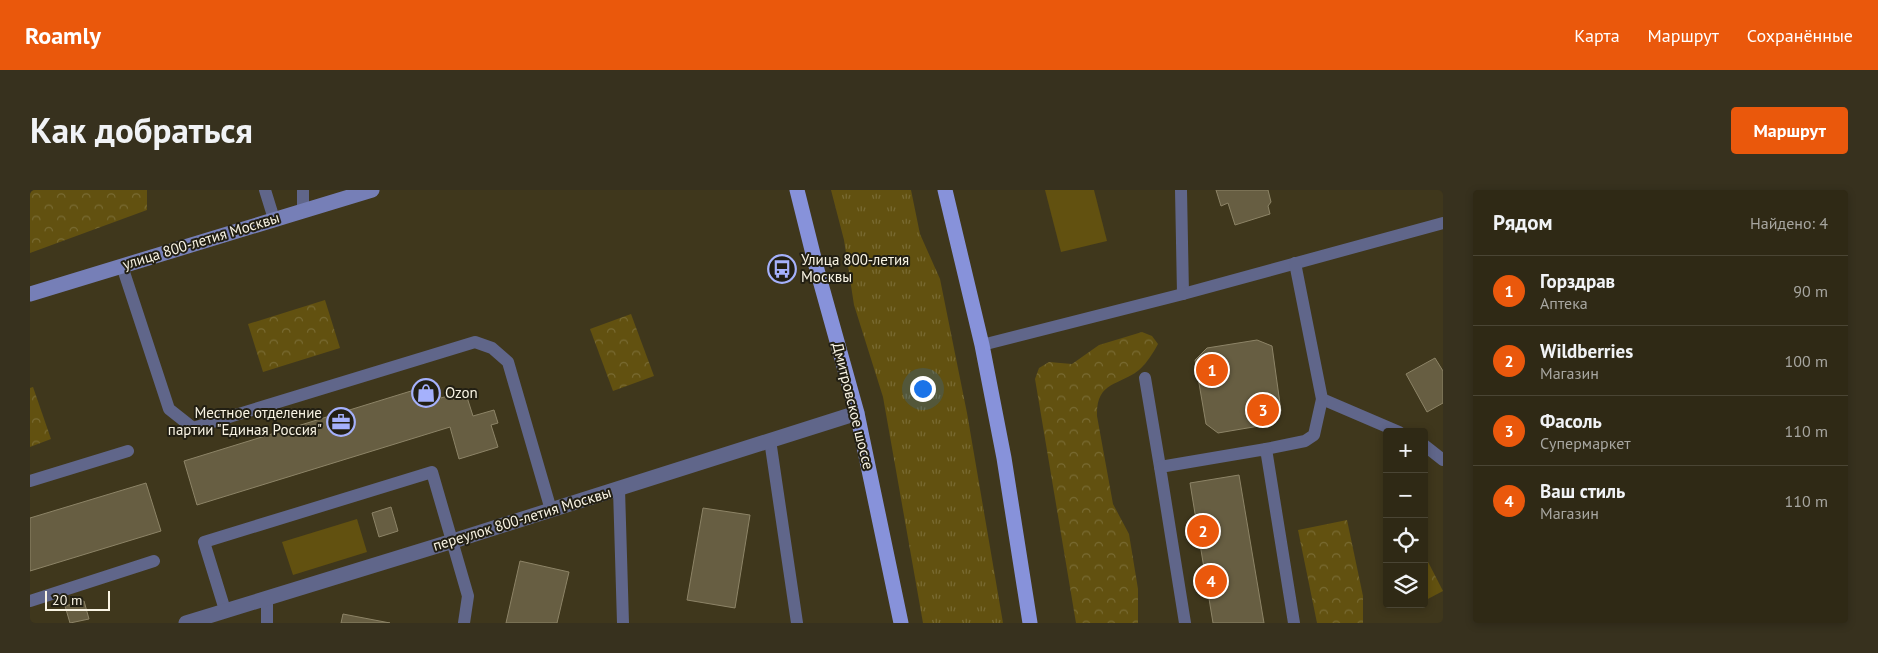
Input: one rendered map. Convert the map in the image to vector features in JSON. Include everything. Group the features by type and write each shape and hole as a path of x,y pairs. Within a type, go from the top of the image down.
{"main road":[{"name":"улица 800-летия Москвы","path":"30,294 372,190"},
{"name":"Дмитровское шоссе","path":"797,190 857,414 900,623"},
{"path":"946,190 982,345 1004,458 1030,623"}],"street":[{"name":"переулок 800-летия Москвы","path":"186,623 857,414"}],"lane":[{"path":"265,190 274,219"},
{"path":"303,210 304,190"},
{"path":"1181,190 1183,294"},
{"path":"982,345 1183,294 1439,224 1443,236"},
{"path":"1160,467 1305,442 1314,435 1322,400 1295,263"},
{"path":"122,266 169,409 193,428 475,342 492,348 508,362 552,510"},
{"path":"1145,378 1185,623"},
{"path":"1322,400 1389,428"},
{"path":"770,440 797,623"},
{"path":"1428,448 1443,460"},
{"path":"1266,449 1294,623"},
{"path":"30,481 128,451"},
{"path":"225,610 204,542 432,472 468,596 464,623"},
{"path":"618,489 623,623"},
{"path":"30,601 154,561"},
{"path":"266,623 267,597"}],"green space":[{"path":"30,190 147,190 147,210 30,253"},
{"path":"831,190 911,190 920,234 940,279 967,413 1003,623 923,623 883,397 854,305 844,240"},
{"path":"1045,190 1094,190 1107,241 1061,252"},
{"path":"325,300 340,348 263,372 248,324"},
{"path":"631,314 654,376 613,391 590,329"},
{"path":"1142,332 1152,336 1158,344 1139,370 1105,390 1100,396 1097,416 1113,504 1129,534 1138,589 1138,623 1076,623 1035,379 1039,368 1049,362 1072,364 1099,345"},
{"path":"33,387 51,439 30,447 30,388"},
{"path":"357,519 367,552 293,575 282,542"},
{"path":"1347,520 1363,596 1363,623 1317,623 1298,530"},
{"path":"1428,562 1443,591 1428,599"}],"building":[{"path":"1216,190 1268,190 1271,202 1268,206 1270,214 1235,225 1228,203 1221,206"},
{"path":"1257,340 1272,346 1281,411 1271,424 1218,433 1206,424 1195,360 1207,348"},
{"path":"1435,358 1443,371 1443,403 1427,412 1406,374"},
{"path":"437,383 441,398 465,391 473,416 494,410 498,423 491,425 498,447 459,459 450,427 197,505 184,461"},
{"path":"1239,475 1264,623 1213,623 1190,483"},
{"path":"146,483 161,531 30,571 30,518"},
{"path":"391,507 398,531 379,537 372,513"},
{"path":"703,508 750,515 735,608 687,600"},
{"path":"520,561 569,572 557,623 506,623"},
{"path":"84,601 89,619 70,623 65,606"},
{"path":"343,614 390,623 341,623"}],"place":[{"name":"Улица 800-летия Москвы","path":"782,269"},
{"name":"Горздрав","path":"1212,370"},
{"name":"Ozon","path":"426,393"},
{"name":"Фасоль","path":"1263,410"},
{"name":"Местное отделение партии \"Единая Россия\"","path":"341,422"},
{"name":"Wildberries","path":"1203,531"},
{"name":"Ваш стиль","path":"1211,581"}]}
